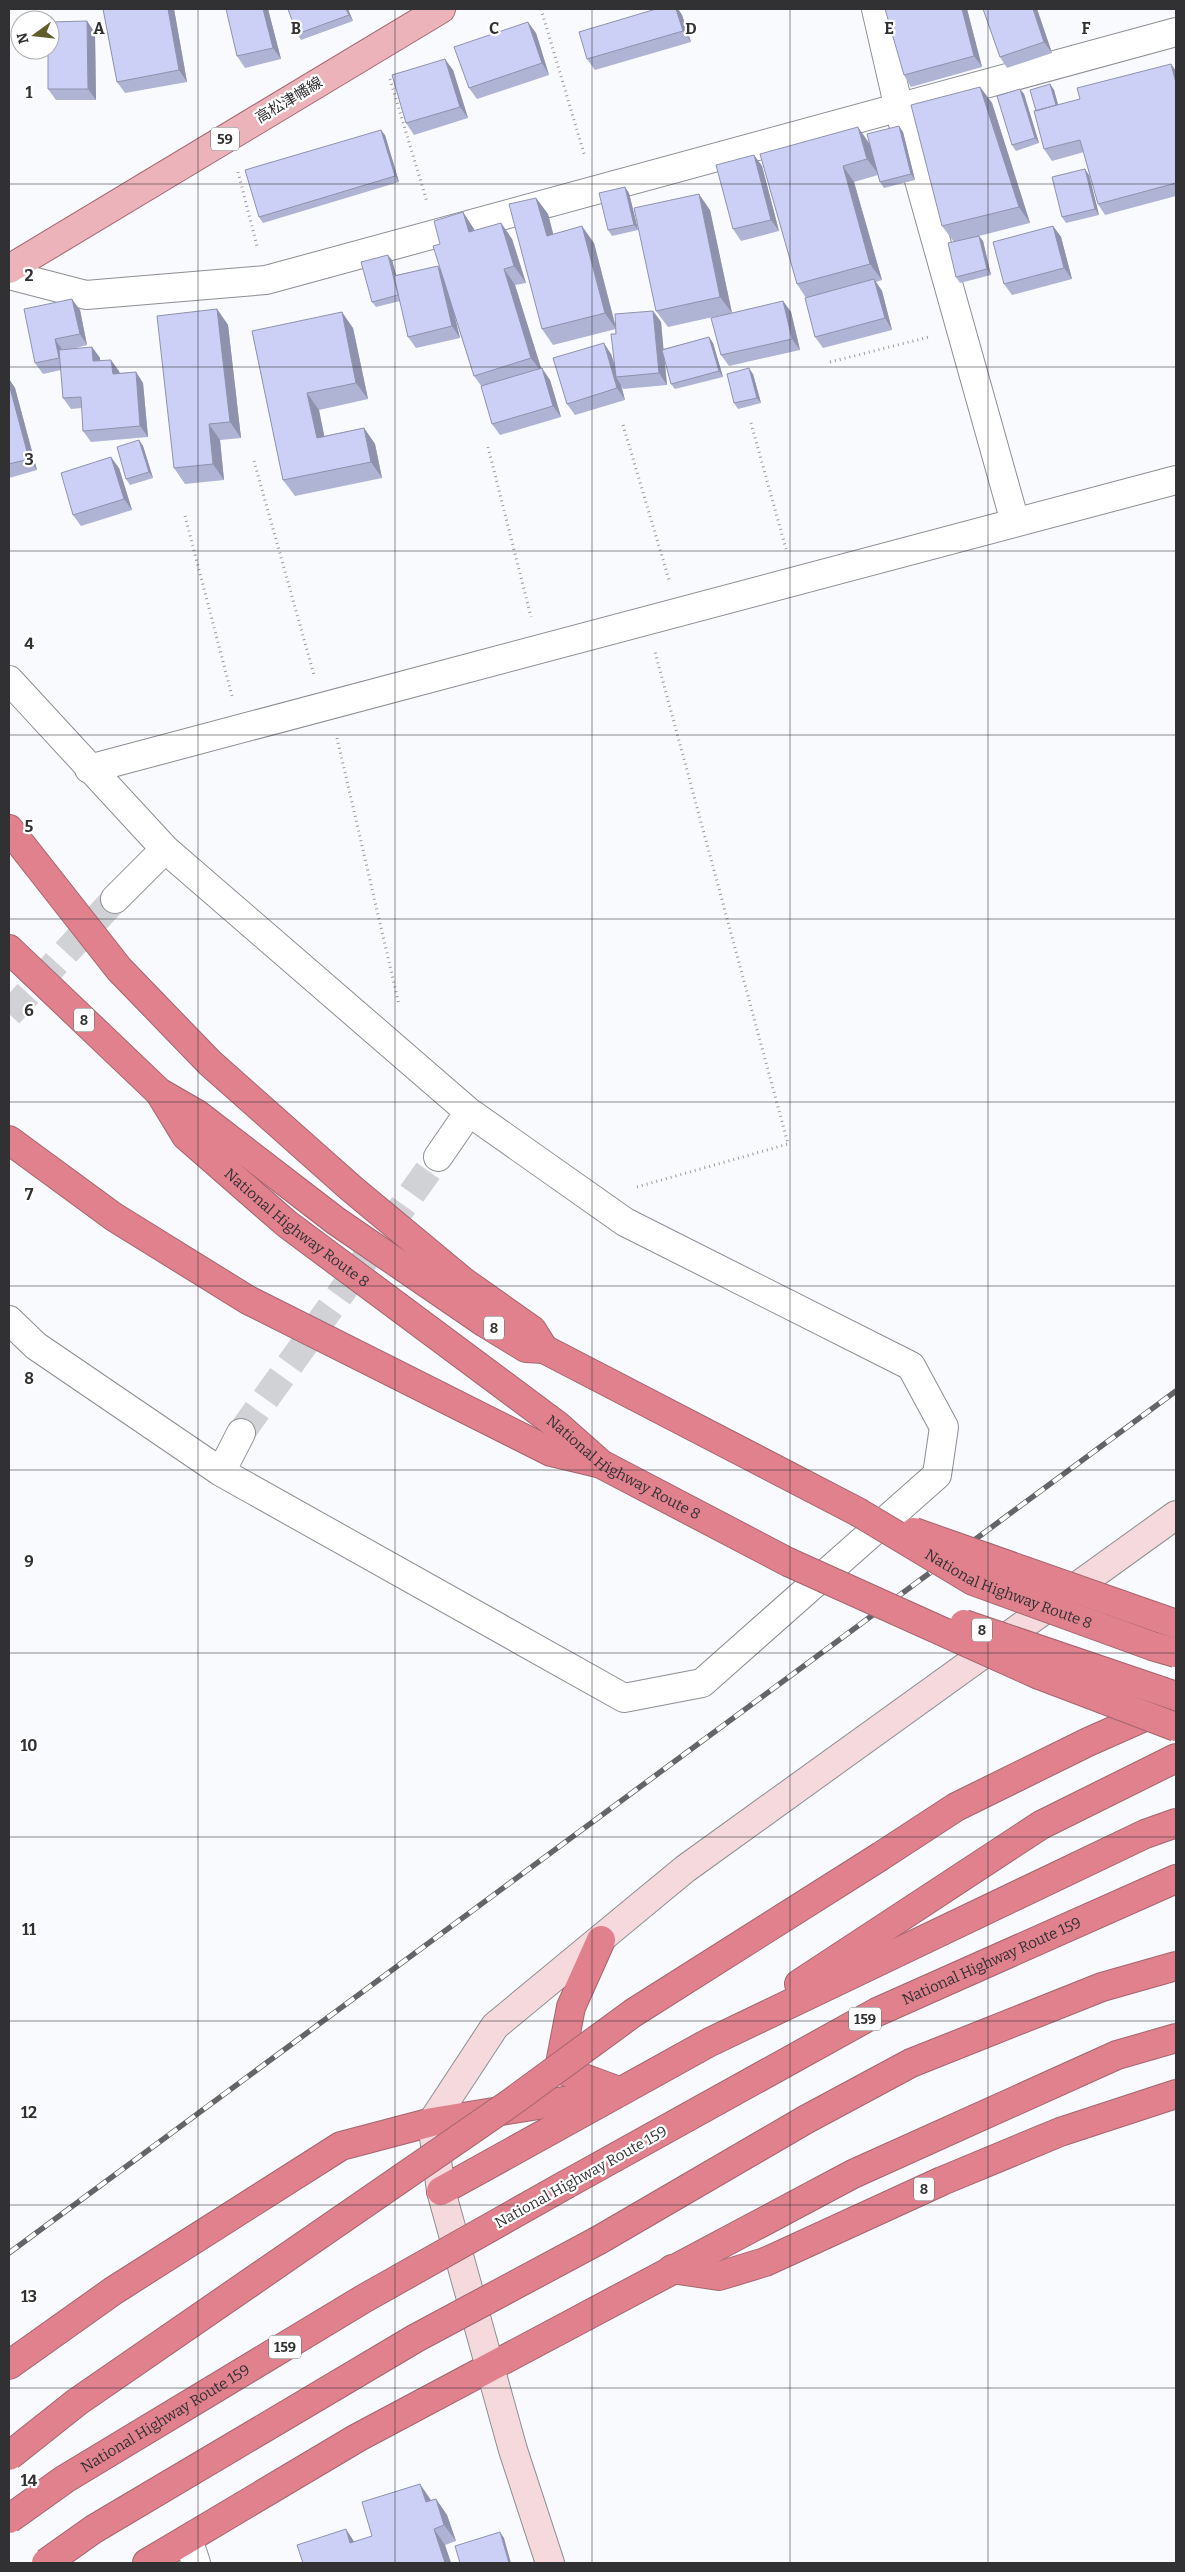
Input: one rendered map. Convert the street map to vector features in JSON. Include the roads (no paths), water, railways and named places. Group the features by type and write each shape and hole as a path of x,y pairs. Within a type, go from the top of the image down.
{"highway":[{"name":"8","path":"9,829 119,969 210,1063 352,1189 464,1282 532,1330 544,1349"},
{"name":"National Highway Route 8","path":"9,949 159,1092 197,1114 336,1221 485,1323 526,1348 544,1349 858,1512 973,1581 1176,1653"},
{"name":"National Highway Route 8","path":"159,1092 186,1136 287,1224 557,1425 601,1464 788,1562 1176,1696"},
{"name":"8","path":"9,1140 114,1217 248,1300 551,1452 601,1464"},
{"path":"858,1512 1176,1624"},
{"path":"788,1562 1039,1675 1176,1727"},
{"path":"9,2456 77,2402 509,2104 632,2013 956,1807 1088,1742 1176,1703"},
{"path":"710,2042 1041,1825 1176,1758"},
{"path":"441,2192 710,2042 1145,1834 1176,1823"},
{"name":"National Highway Route 159","path":"9,2519 65,2479 348,2308 877,2012 1176,1879"},
{"path":"602,1940 571,2007 559,2069 620,2092"},
{"path":"46,2563 94,2529 416,2338 599,2240 805,2120 911,2063 1102,1987 1176,1966"},
{"path":"148,2563 192,2551 357,2438 854,2174 1117,2055 1176,2038"},
{"path":"9,2365 113,2291 341,2146 432,2122 620,2092"},
{"name":"8","path":"672,2269 718,2276 765,2262 942,2181 1060,2132 1176,2094"}],"main road":[{"name":"高松津幡線","path":"9,269 441,9"}],"street":[{"path":"876,9 899,109 1015,522"},
{"path":"9,275 86,295 266,280 1176,32"},
{"path":"89,769 1176,480"},
{"path":"9,680 89,769 165,849 469,1112 625,1222 911,1366 944,1427 937,1474 702,1683 624,1698 220,1472 36,1346 9,1320"},
{"path":"116,899 165,849"},
{"path":"438,1157 469,1112"},
{"path":"220,1472 241,1433"},
{"path":"550,2563 490,2369 441,2192 432,2122 495,2026 602,1940 685,1868 1176,1515"}],"tunnel":[{"path":"9,1014 115,899"},
{"path":"241,1433 438,1157"}],"railway":[{"path":"9,2253 1176,1391"}]}
